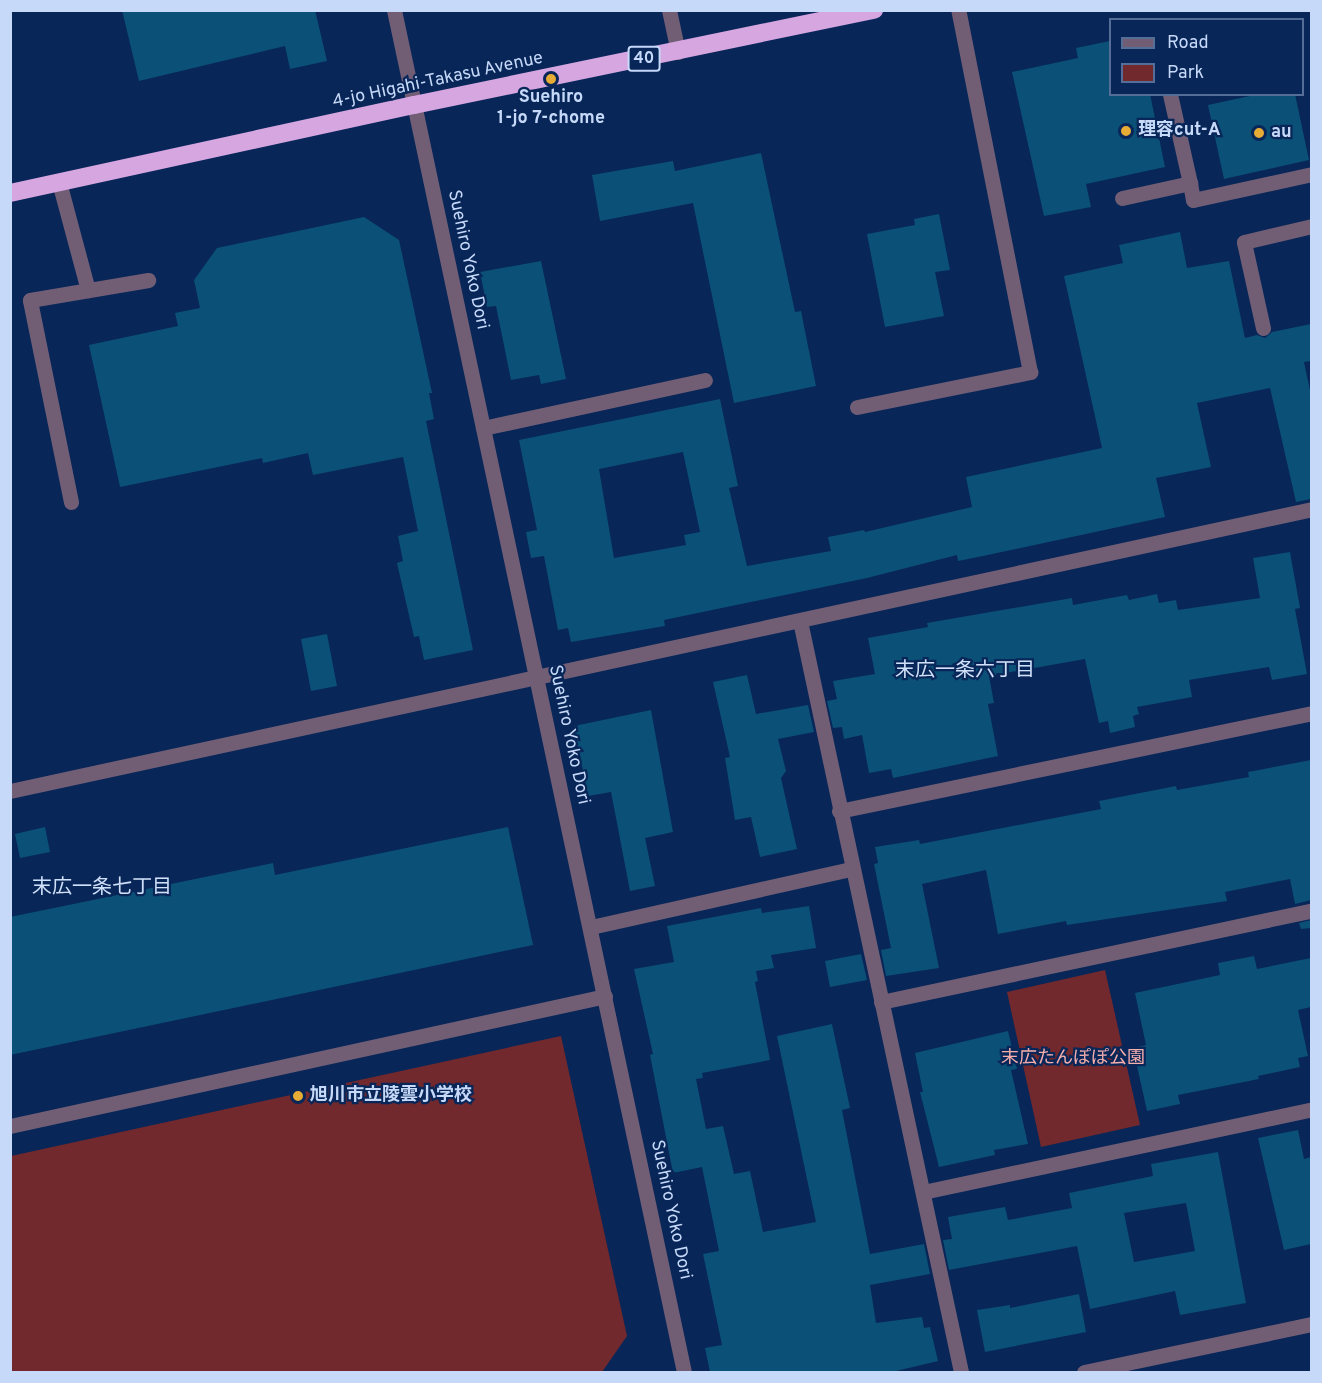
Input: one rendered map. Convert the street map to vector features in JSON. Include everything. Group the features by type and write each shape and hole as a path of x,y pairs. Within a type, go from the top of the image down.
{"highway":[{"name":"4-jo Higahi-Takasu Avenue","path":"10,193 414,105 872,11"}],"street":[{"name":"Suehiro Yoko Dori","path":"394,10 684,1372"},
{"path":"669,10 678,52"},
{"path":"857,407 1030,372 958,10"},
{"path":"1170,96 1193,200 1311,174"},
{"path":"59,182 88,290"},
{"path":"1122,198 1190,183"},
{"path":"1263,328 1244,242 1311,226"},
{"path":"71,501 30,300 148,280"},
{"path":"483,428 705,380"},
{"path":"10,790 1311,509"},
{"path":"800,621 851,869 961,1372"},
{"path":"839,811 1311,712"},
{"path":"591,927 851,869"},
{"path":"881,1002 1311,910"},
{"path":"10,1126 605,996"},
{"path":"923,1192 1311,1109"},
{"path":"1084,1372 1142,1366 1311,1324"}],"green space":[{"name":"末広たんぽぽ公園","path":"1105,970 1140,1125 1041,1147 1007,992"},
{"path":"561,1036 627,1336 602,1372 11,1372 11,1156"}],"building":[{"path":"122,10 315,10 327,61 290,69 285,46 139,81"},
{"path":"1109,41 1109,96 1150,96 1165,167 1086,184 1091,207 1044,216 1012,72 1078,58 1076,48"},
{"name":"au","path":"1250,96 1295,96 1309,160 1224,179 1208,105"},
{"path":"761,153 795,312 801,311 816,386 734,403 693,203 600,221 592,175 673,161 675,171"},
{"path":"939,214 950,270 935,272 944,316 885,327 867,234 915,225 914,219"},
{"path":"364,217 399,240 432,393 429,393 434,419 426,421 473,650 424,660 419,636 414,637 397,563 403,561 398,536 418,531 403,457 313,475 308,453 263,463 262,458 120,487 89,345 178,326 175,313 200,308 194,280 217,248"},
{"path":"1180,232 1187,268 1229,261 1245,338 1257,335 1265,338 1272,332 1311,324 1311,361 1304,362 1311,395 1311,499 1296,502 1270,388 1197,403 1211,467 1156,478 1165,517 958,561 957,555 867,578 664,620 665,626 571,642 568,628 558,630 544,556 531,558 526,532 537,530 519,440 720,399 738,486 729,488 747,566 831,551 828,537 864,530 865,532 972,507 966,477 1102,448 1064,276 1123,263 1119,245","holes":["683,452 700,532 684,535 686,545 614,558 599,469"]},
{"path":"541,261 566,379 541,384 539,375 511,380 496,306 487,307 480,272"},
{"path":"1290,552 1300,608 1295,609 1307,674 1272,680 1269,667 1189,680 1192,697 1137,707 1139,714 1133,716 1135,727 1110,733 1108,721 1099,723 1085,659 989,676 994,703 988,704 998,756 893,778 891,769 869,773 862,735 844,739 842,727 833,728 827,701 837,699 833,681 875,674 868,638 928,627 927,623 1072,598 1073,605 1127,595 1129,600 1157,594 1159,603 1176,600 1178,610 1260,598 1253,558"},
{"path":"327,634 337,686 311,691 301,639"},
{"path":"747,675 756,714 808,705 814,732 778,739 786,771 781,778 797,849 760,857 751,817 735,820 725,758 730,757 713,682"},
{"path":"651,710 673,832 645,838 655,886 630,891 611,792 588,796 574,726"},
{"path":"1311,760 1311,900 1295,904 1290,879 1225,892 1227,901 1067,925 1066,921 998,934 986,870 922,884 939,968 886,976 881,950 891,948 874,864 878,863 875,847 919,840 920,844 1101,809 1099,801 1176,786 1177,790 1249,777 1248,772"},
{"path":"45,827 50,852 20,858 15,834"},
{"path":"508,827 533,945 10,1055 10,917 273,863 275,875"},
{"path":"809,906 816,948 771,955 774,968 756,971 758,981 755,982 770,1060 702,1073 703,1078 696,1079 706,1129 723,1126 734,1174 750,1171 763,1232 816,1222 777,1036 832,1024 850,1108 842,1110 870,1254 924,1244 930,1274 870,1285 876,1323 922,1317 924,1328 930,1327 938,1361 892,1372 710,1372 705,1348 722,1345 703,1254 719,1251 702,1167 673,1173 650,1055 653,1054 634,969 674,962 667,926 761,908 762,913"},
{"path":"1311,920 1311,928 1301,929 1299,923"},
{"path":"861,954 867,980 830,987 825,961"},
{"path":"1254,956 1257,969 1311,958 1311,1007 1298,1010 1308,1056 1298,1058 1300,1067 1258,1076 1259,1079 1178,1095 1180,1104 1147,1111 1133,1048 1146,1045 1135,993 1220,975 1218,963"},
{"path":"1008,1031 1017,1069 1011,1070 1028,1144 994,1150 995,1155 939,1167 920,1092 923,1092 915,1053"},
{"path":"1298,1130 1304,1159 1311,1157 1311,1244 1284,1250 1258,1138"},
{"path":"1218,1152 1246,1303 1180,1315 1175,1291 1090,1309 1077,1246 949,1270 943,1240 952,1239 948,1217 1005,1207 1008,1220 1072,1208 1069,1193 1153,1176 1151,1164","holes":["1186,1203 1195,1251 1134,1262 1124,1213"]},
{"path":"1079,1294 1086,1332 985,1352 977,1310 1010,1305 1010,1308"}],"place":[{"name":"Suehiro 1-jo 7-chome","path":"551,79"},
{"name":"理容cut-A","path":"1126,131"},
{"name":"au","path":"1259,133"},
{"name":"旭川市立陵雲小学校","path":"298,1096"}],"district":[{"name":"末広一条六丁目","path":"965,671"},
{"name":"末広一条七丁目","path":"102,888"}]}
